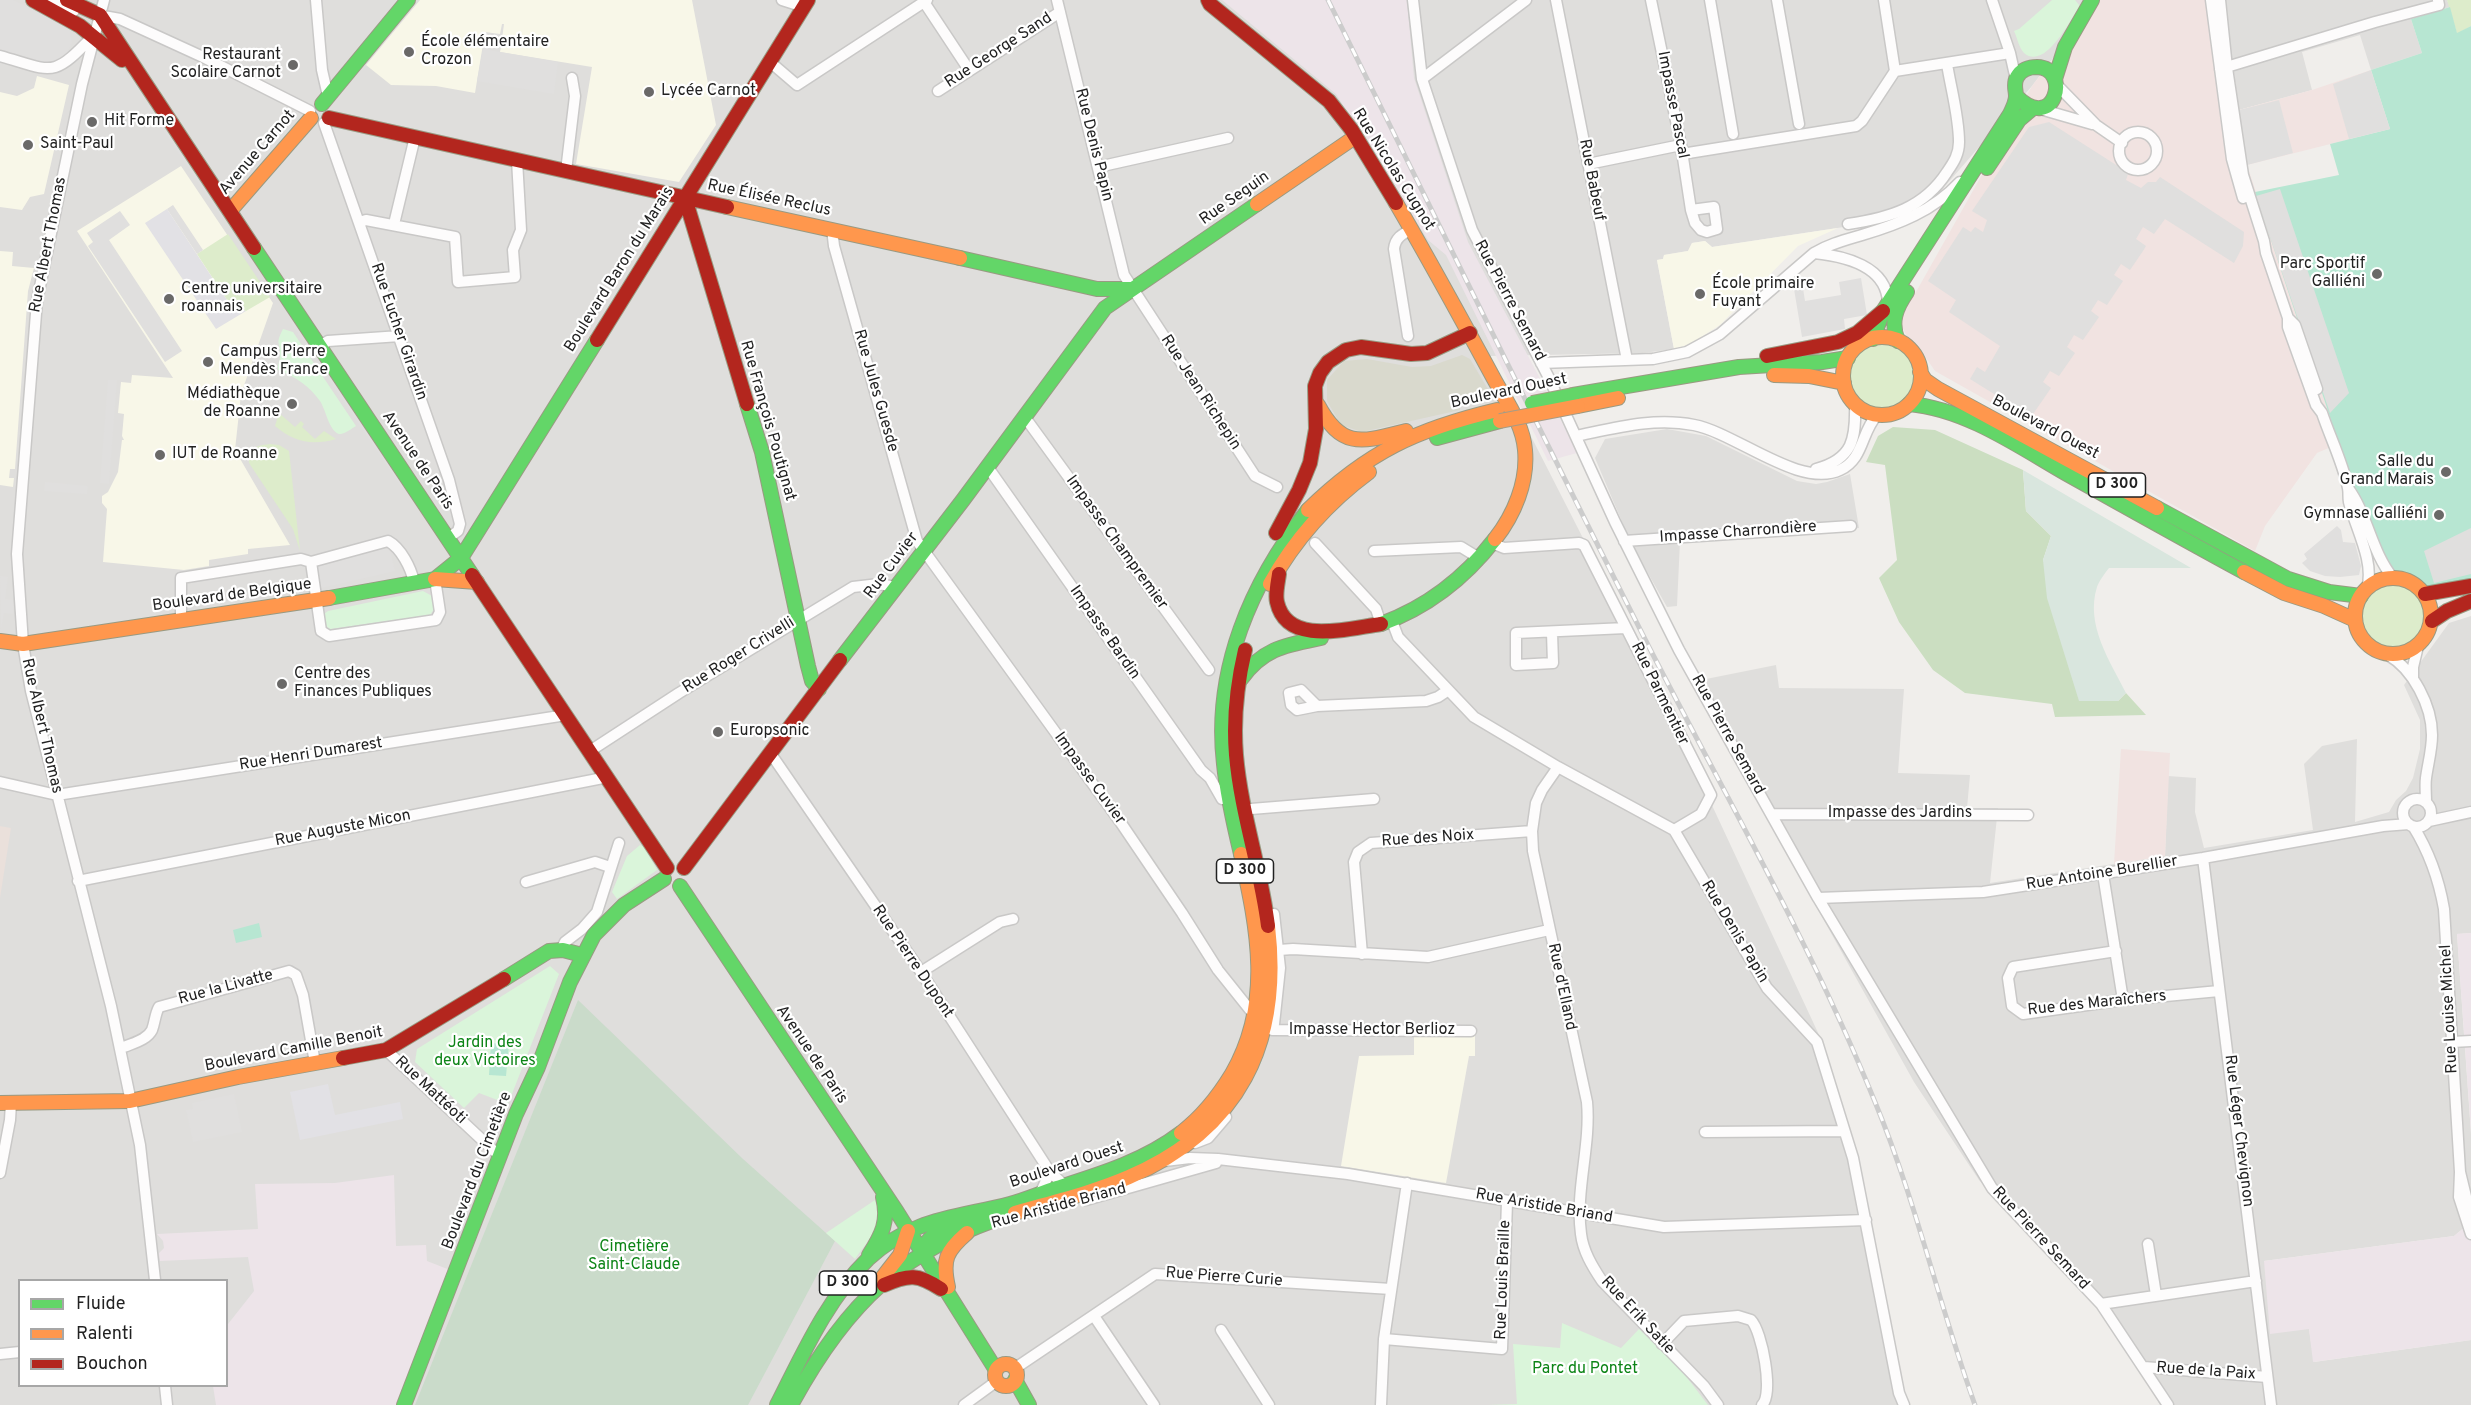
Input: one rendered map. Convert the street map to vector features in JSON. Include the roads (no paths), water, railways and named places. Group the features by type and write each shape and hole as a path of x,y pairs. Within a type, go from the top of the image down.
{"main road":[{"path":"33,0 72,19 138,74"},
{"name":"Avenue Carnot","path":"230,211 321,112 340,81 408,0"},
{"name":"Rue Nicolas Cugnot","path":"1208,0 1329,101 1355,136 1470,333 1513,413 1521,433 1525,451 1523,482 1511,514 1492,543 1457,581 1432,601 1406,616 1359,628"},
{"path":"1898,341 1893,327 1894,316 1902,299 2019,120 2036,109 2046,106 2055,97 2058,62 2067,39 2092,0"},
{"path":"79,2 100,15 138,74"},
{"name":"Boulevard Baron du Marais","path":"461,558 806,3"},
{"path":"1873,339 1886,307 2010,114 2016,96 2016,80 2020,72 2033,66 2067,39"},
{"path":"2033,66 2045,68 2056,82"},
{"name":"Avenue de Paris","path":"138,74 608,777 665,873"},
{"path":"2016,96 2022,105 2036,109"},
{"name":"Rue Élisée Reclus","path":"321,112 415,137 1096,289 1132,289"},
{"name":"Rue Seguin","path":"1132,289 1355,136"},
{"name":"Rue François Poutignat","path":"685,198 762,452 812,681 819,689"},
{"name":"Rue Cuvier","path":"684,868 1105,308 1132,289"},
{"path":"1629,385 1831,344 1857,333 1886,307"},
{"path":"1251,599 1253,579 1297,495 1310,464 1315,434 1315,386 1320,373 1339,352 1351,348 1376,347 1421,354 1440,349 1470,333"},
{"path":"1886,338 1898,341 1911,351 1920,372 1917,392 1909,404 1891,414 1877,415 1855,404 1847,394 1844,370 1848,358 1858,346 1873,339 1886,338"},
{"name":"Boulevard Ouest","path":"1575,401 1629,385 1740,367 1822,362 1848,358"},
{"name":"Boulevard Ouest","path":"1920,372 1925,380 1938,389 2288,579 2319,589 2364,592"},
{"name":"Boulevard Ouest","path":"1186,1146 1194,1124 1223,1090 1254,1025 1260,987 1260,953 1224,764 1222,710 1251,599 1274,554 1295,523 1342,477 1397,443 1457,419 1498,415 1734,377 1798,375 1844,383"},
{"path":"1315,397 1328,425 1341,435 1358,441 1457,419"},
{"name":"Boulevard Ouest","path":"1909,404 1930,405 1958,417 2013,444 2284,593 2324,606 2355,620"},
{"name":"Boulevard Ouest","path":"777,1405 832,1306 862,1265 889,1243 954,1236 972,1228 1123,1180 1165,1161 1215,1120 1245,1081 1262,1039 1270,1004 1273,969 1270,938 1239,783 1234,712 1240,646 1281,566 1317,516 1354,482 1407,450 1498,415"},
{"path":"435,579 461,558"},
{"path":"1281,566 1275,596 1279,610 1287,622 1300,630 1310,632 1349,626 1359,628"},
{"path":"2393,578 2414,584 2425,594 2429,602 2432,621 2426,637 2418,646 2404,653 2388,655 2365,643 2356,629 2355,620 2357,603 2364,592 2384,579 2393,578"},
{"name":"Boulevard de Belgique","path":"0,641 23,644 315,600 435,579 477,582"},
{"path":"2425,594 2471,586"},
{"path":"2432,621 2446,611 2471,601"},
{"path":"1238,684 1250,664 1268,651 1359,628"},
{"path":"673,864 684,868 686,880 680,886 670,886 665,873 673,864"},
{"name":"Boulevard du Cimetière","path":"404,1405 501,1154 582,955 594,934 610,916 665,873"},
{"name":"Avenue de Paris","path":"680,886 1005,1375"},
{"path":"561,950 582,955"},
{"name":"Boulevard Camille Benoit","path":"5,1103 130,1101 387,1050 549,951 561,950"},
{"name":"Boulevard Ouest","path":"791,1405 834,1333 937,1217 1000,1206 1108,1174 1132,1163 1186,1146"},
{"path":"862,1265 886,1228 887,1214 880,1186"},
{"path":"875,1288 900,1255 915,1242 923,1244 931,1237 1000,1206"},
{"path":"950,1295 944,1270 945,1258 953,1245 972,1228"},
{"path":"875,1288 915,1275 927,1279 950,1295"},
{"path":"1005,1375 1020,1405"},
{"path":"1005,1375 1029,1405"}],"street":[{"path":"49,0 75,11 120,19 321,112"},
{"name":"Rue Albert Thomas","path":"104,0 87,60 37,301 17,554 23,644 31,691 111,1006 140,1145 155,1279"},
{"name":"Rue Eucher Girardin","path":"316,0 322,70 321,112 449,480 460,528"},
{"path":"782,0 806,3"},
{"name":"Rue Denis Papin","path":"1057,0 1124,275 1132,289"},
{"name":"Rue Pierre Semard","path":"1413,0 1422,79 1472,230 1541,363 1624,541 1679,650 1818,898 1992,1188 2100,1304 2168,1405"},
{"path":"1422,79 1526,0"},
{"name":"Rue Babeuf","path":"1556,0 1627,360"},
{"name":"Impasse Pascal","path":"1651,0 1682,150 1691,210"},
{"path":"1710,0 1733,134"},
{"path":"1777,0 1799,124"},
{"path":"1588,164 1856,126 1862,121 1895,72 1884,0"},
{"path":"1992,0 2010,53 2016,80"},
{"path":"2211,0 2224,68"},
{"path":"2220,0 2235,176 2258,243 2266,253 2288,318 2295,325 2306,355 2322,402 2322,413 2348,487 2356,499 2369,537 2393,578"},
{"path":"2224,68 2439,5 2438,0"},
{"path":"769,61 797,85 926,1 969,70"},
{"name":"Rue George Sand","path":"938,91 1060,12"},
{"path":"0,56 47,69 61,66 69,62 94,35 107,40 127,55"},
{"path":"1895,72 2010,53 2033,66"},
{"path":"1848,224 1886,217 1911,208 1935,189 1955,160 1959,140 1947,64"},
{"path":"322,70 328,77 340,81"},
{"path":"566,171 575,96 572,78"},
{"path":"2056,82 2096,125 2122,143"},
{"path":"2036,109 2096,125"},
{"path":"394,224 415,137"},
{"path":"1098,167 1228,138"},
{"path":"1541,363 1653,359 1687,352 1720,334 1814,253 1827,245 1897,224 1940,202 1982,158"},
{"path":"360,222 366,220 394,224 455,237 458,282 514,277 513,250 520,230 517,160"},
{"name":"Rue Jules Guesde","path":"832,229 834,246 917,541 924,550"},
{"path":"1408,336 1394,249 1395,242 1400,236 1411,230"},
{"path":"1814,253 1844,256 1869,270 1885,286 1886,307"},
{"name":"Rue Jean Richepin","path":"1132,289 1255,476 1277,487"},
{"path":"320,346 328,341 400,336"},
{"path":"1804,472 1836,462 1845,454 1853,441 1855,404"},
{"path":"1576,436 1651,422 1686,424 1713,430 1804,472 1831,473 1847,466 1859,451 1868,425 1877,415"},
{"name":"Impasse Champremier","path":"1024,416 1209,670"},
{"name":"Impasse Bardin","path":"987,466 1222,798"},
{"path":"2348,487 2349,501 2362,542 2370,580 2364,592"},
{"name":"Impasse Charrondière","path":"1624,541 1851,526"},
{"path":"448,538 460,528 478,528"},
{"path":"180,620 179,581 181,578 302,559 311,562 388,542 394,545 412,572 414,582"},
{"path":"1315,543 1447,691 1474,717 1558,767 1674,830"},
{"name":"Rue Parmentier","path":"1492,543 1504,548 1579,543 1584,545 1711,795 1701,814 1674,830"},
{"path":"1374,550 1461,547 1479,558"},
{"name":"Impasse Cuvier","path":"924,550 1121,824 1218,970 1250,1010"},
{"path":"311,562 318,626 329,636 436,620 440,612 435,579"},
{"name":"Rue Roger Crivelli","path":"590,751 799,618 853,587 879,584 895,587"},
{"path":"1552,633 1553,663 1516,665 1516,633 1626,628"},
{"path":"1223,1090 1250,1010 1253,955 1246,906 1222,798 1215,732 1216,705 1224,661 1240,646"},
{"path":"2413,678 2418,646"},
{"path":"2388,655 2397,660 2413,678 2425,705 2432,731 2431,752 2425,780 2428,803 2432,813 2428,822"},
{"path":"1317,706 1426,701 1447,691"},
{"name":"Rue Henri Dumarest","path":"57,795 566,715"},
{"name":"Rue Pierre Dupont","path":"771,754 921,972 1050,1172 1065,1186"},
{"name":"Rue d'Elland","path":"1558,767 1536,802 1532,831 1537,878 1587,1102 1588,1119 1580,1214"},
{"name":"Rue Auguste Micon","path":"78,881 608,777"},
{"path":"2425,780 2403,812 2411,825 2421,826 2448,815 2471,812"},
{"path":"0,782 57,795"},
{"path":"1180,1173 1186,1146 1208,1138 1248,1086 1272,1030 1279,985 1279,950 1272,904 1247,787 1239,783"},
{"path":"1251,809 1374,799"},
{"path":"2412,800 2428,803 2448,815"},
{"name":"Rue Antoine Burellier","path":"2383,826 2403,812"},
{"name":"Impasse des Jardins","path":"1772,814 2028,815"},
{"name":"Rue Louise Michel","path":"2426,848 2428,822"},
{"name":"Rue Antoine Burellier","path":"1818,898 1983,892 2203,858 2383,826 2411,825"},
{"name":"Rue Louise Michel","path":"2411,825 2426,848 2442,895 2460,1172 2459,1197 2471,1234"},
{"name":"Rue Denis Papin","path":"1674,830 1767,988 1817,1042 1844,1131 1866,1220 1899,1394 1904,1405"},
{"name":"Rue des Noix","path":"1362,954 1354,862 1362,848 1371,843 1532,831"},
{"path":"561,950 565,942 582,929 597,912 619,843"},
{"name":"Rue Léger Chevignon","path":"2203,858 2271,1405"},
{"path":"526,882 595,862 610,867"},
{"path":"2103,874 2123,1000"},
{"path":"921,972 1000,922 1013,919"},
{"path":"1279,950 1428,957 1549,930"},
{"name":"Rue des Maraîchers","path":"2115,951 2013,967 2008,978 2012,1006 2023,1014 2123,1000 2219,991"},
{"name":"Rue la Livatte","path":"123,1047 143,1039 152,1030 154,1016 159,1007 289,971 296,975 303,995 315,1063"},
{"name":"Impasse Hector Berlioz","path":"1272,1030 1471,1031"},
{"path":"2451,1042 2471,1041"},
{"name":"Rue Mattéoti","path":"387,1050 494,1151 501,1154"},
{"path":"0,1173 10,1120 5,1103"},
{"path":"1705,1132 1844,1131"},
{"path":"1208,1138 1218,1158"},
{"name":"Rue Aristide Briand","path":"1186,1146 1218,1158 1407,1183 1506,1202 1664,1227 1866,1220"},
{"name":"Rue Aristide Briand","path":"972,1228 1006,1223 1180,1173 1218,1158"},
{"path":"1040,1194 1050,1172"},
{"name":"Rue Louise Michel","path":"2460,1172 2471,1217"},
{"path":"1381,1405 1384,1340 1407,1183"},
{"name":"Rue Louis Braille","path":"1384,1340 1502,1349 1506,1202"},
{"name":"Rue Erik Satie","path":"1580,1214 1581,1233 1591,1264 1602,1281 1704,1386 1718,1405"},
{"path":"2148,1244 2156,1295"},
{"name":"Rue Pierre Curie","path":"964,1405 1155,1274 1391,1289"},
{"path":"2100,1304 2256,1281"},
{"path":"1094,1316 1154,1405"},
{"path":"1662,1344 1684,1321 1738,1316 1751,1320 1757,1331 1768,1384 1767,1398 1762,1405"},
{"path":"1221,1330 1269,1405"},
{"path":"0,1354 18,1352"},
{"name":"Rue de la Paix","path":"2144,1367 2267,1377"},
{"path":"800,1405 804,1399 801,1386"},
{"path":"165,1387 167,1405"}],"railway":[{"path":"1328,0 1609,568 1768,873 1824,987 1890,1139 1975,1405"}],"place":[{"name":"École élémentaire Crozon","path":"409,52"},
{"name":"Restaurant Scolaire Carnot","path":"293,65"},
{"name":"Lycée Carnot","path":"649,92"},
{"name":"Hit Forme","path":"92,122"},
{"name":"Saint-Paul","path":"28,145"},
{"name":"Parc Sportif Galliéni","path":"2377,274"},
{"name":"École primaire Fuyant","path":"1700,294"},
{"name":"Centre universitaire roannais","path":"169,299"},
{"name":"Campus Pierre Mendès France","path":"208,362"},
{"name":"Médiathèque de Roanne","path":"292,404"},
{"name":"IUT de Roanne","path":"160,455"},
{"name":"Salle du Grand Marais","path":"2446,472"},
{"name":"Gymnase Galliéni","path":"2439,515"},
{"name":"Centre des Finances Publiques","path":"282,684"},
{"name":"Europsonic","path":"718,732"}],"park label":[{"name":"Jardin des deux Victoires","path":"485,1053"},
{"name":"Cimetière Saint-Claude","path":"634,1257"},
{"name":"Parc du Pontet","path":"1585,1370"}]}
